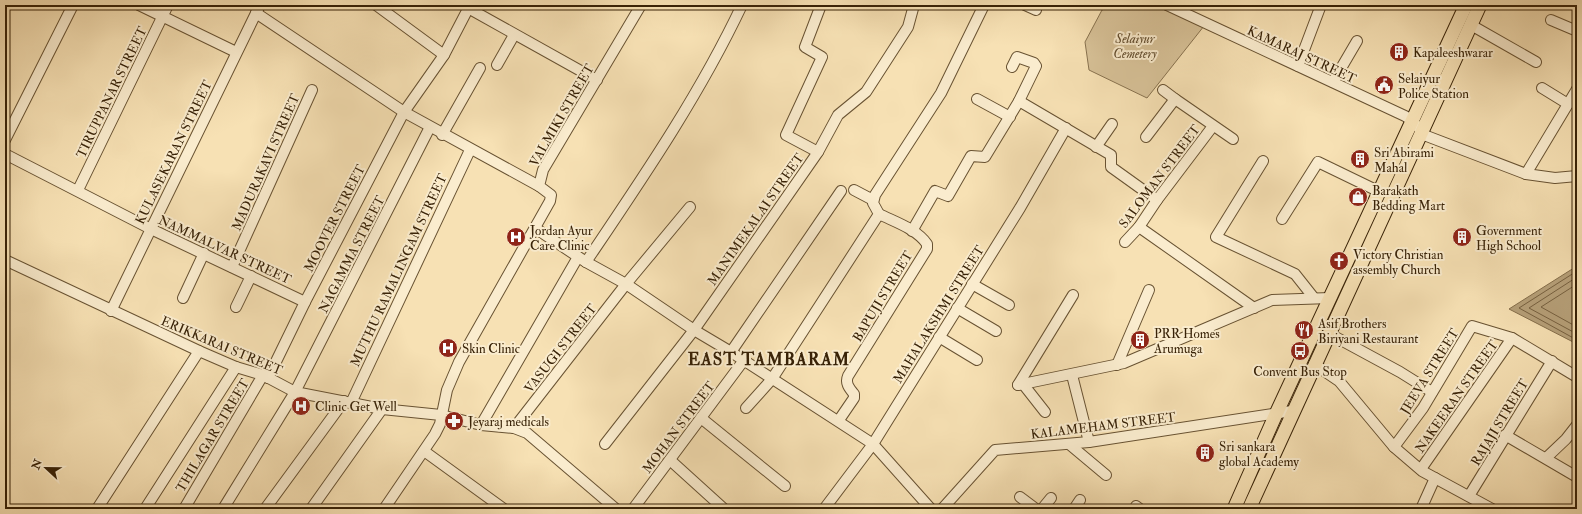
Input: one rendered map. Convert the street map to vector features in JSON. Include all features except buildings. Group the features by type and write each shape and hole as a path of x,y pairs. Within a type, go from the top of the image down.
{"main road":[{"path":"1234,509 1276,414 1466,5"},
{"path":"1249,509 1292,411 1480,5"}],"street":[{"path":"5,140 73,5"},
{"path":"139,5 236,52"},
{"name":"TIRUPPANAR STREET","path":"78,190 168,5"},
{"path":"376,5 444,55"},
{"name":"VALMIKI STREET","path":"384,509 435,434 440,424 447,390 459,362 552,198 549,193 539,186 543,170 641,5"},
{"path":"481,425 582,260 648,171 722,47 742,5"},
{"path":"818,152 786,135 822,57 805,47 821,5"},
{"name":"MANIMEKALAI STREET","path":"605,444 694,330 818,152 838,115 866,92 908,27 914,5"},
{"path":"873,200 941,93 984,5"},
{"path":"1025,5 1036,10"},
{"name":"KAMARAJ STREET","path":"1167,5 1413,120 1422,132"},
{"path":"1298,66 1321,5"},
{"path":"469,6 514,35 597,80"},
{"name":"MOOVER STREET","path":"266,377 404,112 444,55 469,6"},
{"path":"258,9 404,112 442,135 539,186"},
{"name":"KULASEKARAN STREET","path":"111,310 258,9"},
{"path":"1551,20 1577,31"},
{"path":"1471,25 1536,62"},
{"path":"497,65 514,35"},
{"path":"1333,82 1357,41"},
{"path":"912,231 934,192 936,191 948,196 971,156 984,158 1010,117 1035,71 1036,64 1019,57 1016,58 1012,67"},
{"path":"442,135 480,68"},
{"path":"1542,88 1568,104"},
{"name":"MADURAKAVI STREET","path":"232,266 312,90"},
{"path":"1163,90 1233,139"},
{"path":"1526,174 1576,90"},
{"path":"977,99 1010,117"},
{"path":"1146,137 1175,99"},
{"path":"1019,101 1111,155 1111,167 1157,200"},
{"path":"1096,147 1112,124"},
{"name":"SALOMAN STREET","path":"1125,242 1139,227 1157,200 1213,126"},
{"name":"NAGAMMA STREET","path":"223,509 295,392 430,127"},
{"name":"MAHALAKSHMI STREET","path":"824,509 873,444 1020,208 1066,128"},
{"path":"1422,132 1526,174 1555,178 1577,176"},
{"name":"MUTHU RAMALINGAM STREET","path":"265,509 347,402 470,150"},
{"name":"NAMMALVAR STREET","path":"5,154 151,228 305,302"},
{"path":"1263,161 1216,237 1295,274 1314,298"},
{"path":"1282,219 1318,162 1380,192"},
{"path":"746,408 772,379 879,214 873,200 854,190"},
{"path":"731,352 841,191"},
{"name":"VASUGI STREET","path":"514,428 626,284 690,207"},
{"name":"BAPUJI STREET","path":"839,420 854,398 854,394 849,387 847,380 848,376 928,244 924,239 912,231 879,214"},
{"path":"1139,227 1254,308"},
{"path":"535,228 582,260 626,284 694,330 839,420 873,444 931,509"},
{"path":"183,298 204,254"},
{"name":"ERIKKARAI STREET","path":"5,260 199,351 266,377 295,392 382,409 441,415 481,425 514,428"},
{"path":"236,307 251,276"},
{"path":"972,284 1009,305"},
{"path":"1120,364 1148,290"},
{"path":"1020,385 1074,295"},
{"path":"1020,385 1120,364 1272,300 1330,298"},
{"path":"957,308 996,331"},
{"name":"JEEVA STREET","path":"1394,447 1409,429 1472,326 1512,338 1576,376"},
{"path":"1328,334 1400,372 1432,392"},
{"path":"939,337 977,360"},
{"name":"NAKEERAN STREET","path":"1420,469 1512,338"},
{"path":"97,509 199,351"},
{"name":"MOHAN STREET","path":"633,509 744,360"},
{"name":"RAJAJI STREET","path":"1469,496 1505,435 1552,361"},
{"path":"1314,364 1339,381 1394,447 1420,469 1492,509"},
{"path":"145,509 236,366"},
{"path":"1072,374 1089,442"},
{"name":"THILAGAR STREET","path":"184,509 266,377"},
{"path":"1020,385 1045,412"},
{"path":"311,509 382,409"},
{"name":"KALAMEHAM STREET","path":"942,509 995,450 1089,442 1292,411"},
{"path":"700,418 785,486"},
{"path":"1546,458 1566,439 1577,425"},
{"path":"514,428 527,433 538,441 616,509"},
{"path":"1505,435 1577,477"},
{"path":"1069,444 1106,475"},
{"path":"424,451 504,509"},
{"path":"670,460 724,509"},
{"path":"1421,509 1435,478"},
{"path":"1020,497 1036,509"},
{"path":"1042,509 1051,498"},
{"path":"1074,509 1080,500"}],"green space":[{"name":"Selaiyur Cemetery","path":"1112,5 1160,5 1204,26 1147,98 1089,70 1085,42 1102,10"}],"water":[{"path":"1577,266 1577,344 1509,309"}],"place":[{"name":"Kapaleeshwarar","path":"1399,52"},
{"name":"Selaiyur Police Station","path":"1384,85"},
{"name":"Sri Abirami Mahal","path":"1360,159"},
{"name":"Barakath Bedding Mart","path":"1358,197"},
{"name":"Jordan Ayur Care Clinic","path":"516,237"},
{"name":"Government High School","path":"1462,237"},
{"name":"Victory Christian assembly Church","path":"1339,261"},
{"name":"Asif Brothers Biriyani Restaurant","path":"1304,330"},
{"name":"PRR Homes Arumuga","path":"1140,340"},
{"name":"Skin Clinic","path":"448,348"},
{"name":"Convent Bus Stop","path":"1300,351"},
{"name":"Clinic Get Well","path":"301,406"},
{"name":"Jeyaraj medicals","path":"454,421"},
{"name":"Sri sankara global Academy","path":"1205,453"}],"district":[{"name":"EAST TAMBARAM","path":"769,359"}]}
